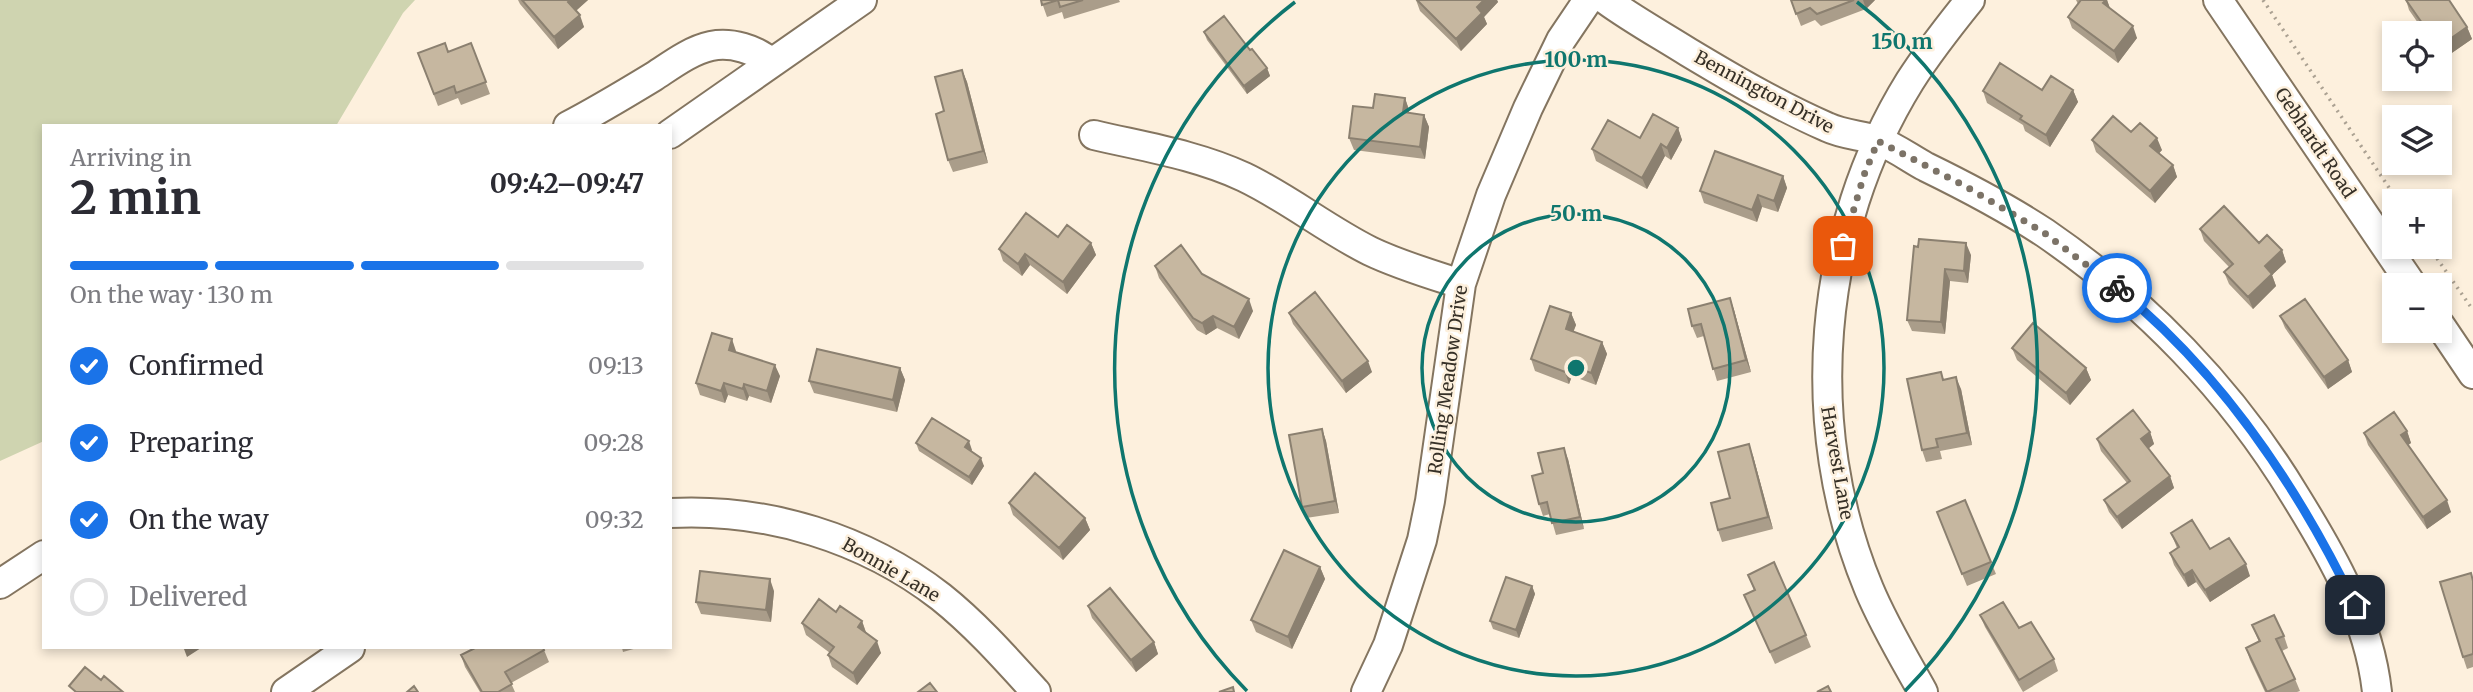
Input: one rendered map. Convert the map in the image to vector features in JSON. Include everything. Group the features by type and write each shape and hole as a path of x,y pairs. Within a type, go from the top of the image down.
{"street":[{"path":"672,133 771,64 828,10 862,0"},
{"name":"Rolling Meadow Drive","path":"1366,692 1388,645 1422,540 1461,284 1491,195 1528,108 1561,40 1588,0"},
{"name":"Bennington Drive","path":"1606,0 1744,86 1828,128 1878,141 1965,186 2052,239 2129,298 2204,373 2276,464 2330,556 2355,605 2368,639 2377,692"},
{"name":"Harvest Lane","path":"1923,692 1886,626 1852,541 1833,456 1826,404 1831,307 1839,265 1864,175 1878,141 1910,81 1970,0"},
{"name":"Gebhardt Road","path":"2218,0 2404,273"},
{"path":"572,124 708,46 727,44 746,49 764,56 771,64"},
{"path":"1094,135 1185,155 1218,166 1270,191 1368,250 1461,284"},
{"path":"2452,343 2473,374"},
{"name":"Bonnie Lane","path":"672,513 722,514 784,523 831,536 860,549 940,597 983,635 1036,692"},
{"path":"0,584 42,556"},
{"path":"285,692 349,649"}],"path":[{"path":"2263,0 2390,189"},
{"path":"2437,259 2473,310"}],"green space":[{"path":"0,0 415,0 403,13 337,124 42,124 42,442 0,461"}],"building":[{"path":"522,0 570,0 568,2 580,15 554,37"},
{"path":"1041,0 1058,0 1042,5"},
{"path":"1058,0 1083,0 1060,7"},
{"path":"1417,0 1484,0 1477,7 1482,13 1456,39"},
{"path":"1791,0 1854,0 1817,14 1810,8 1796,14"},
{"path":"2081,0 2106,0 2103,3 2133,26 2114,51 2068,17"},
{"path":"2406,0 2449,0 2467,27 2452,38 2452,21 2421,21"},
{"path":"1224,16 1267,68 1244,86 1204,32"},
{"path":"445,43 448,52 471,43 486,82 456,93 454,86 434,94 418,53"},
{"path":"2000,63 2042,90 2051,76 2073,90 2046,135 1983,91"},
{"path":"962,70 983,151 948,160 936,114 944,111 935,77"},
{"path":"1375,94 1405,98 1403,112 1424,115 1420,147 1349,138 1353,106 1373,108"},
{"path":"1653,114 1678,128 1667,148 1661,144 1642,178 1592,149 1608,120 1640,138"},
{"path":"2113,116 2131,132 2140,123 2157,138 2150,146 2173,165 2150,191 2092,140"},
{"path":"1715,151 1783,176 1774,201 1758,195 1752,210 1700,191"},
{"path":"2224,206 2259,243 2267,235 2282,250 2265,266 2272,274 2248,297 2224,272 2233,264 2200,229"},
{"path":"1026,213 1058,237 1067,225 1091,243 1063,282 1025,254 1018,264 999,249"},
{"path":"1919,239 1966,243 1964,271 1945,269 1941,322 1907,320 1914,246 1918,247"},
{"path":"1181,245 1202,274 1249,299 1234,327 1213,316 1202,323 1193,318 1155,266"},
{"path":"1315,292 1368,361 1342,381 1289,313"},
{"path":"1730,298 1746,360 1713,369 1701,324 1692,326 1688,309"},
{"path":"2305,299 2348,360 2324,377 2280,316"},
{"path":"1550,306 1571,313 1566,329 1602,342 1591,373 1568,364 1565,372 1531,359"},
{"path":"2033,323 2086,368 2066,393 2012,348"},
{"path":"712,333 732,339 729,350 775,365 767,391 744,384 743,389 724,383 721,391 696,383"},
{"path":"817,349 900,368 893,400 809,381"},
{"path":"1941,372 1943,380 1956,377 1967,433 1936,439 1938,447 1922,450 1907,379"},
{"path":"2133,410 2150,432 2141,439 2170,476 2117,517 2104,500 2130,481 2097,439"},
{"path":"2394,412 2407,431 2401,435 2447,500 2423,517 2364,433"},
{"path":"932,418 969,441 965,447 981,458 969,477 916,443"},
{"path":"1322,429 1335,501 1302,507 1289,435"},
{"path":"1749,444 1768,517 1718,530 1711,503 1730,498 1718,452"},
{"path":"1564,448 1580,517 1552,523 1547,502 1539,504 1532,476 1543,473 1538,453"},
{"path":"1035,473 1085,518 1059,548 1009,503"},
{"path":"1965,500 1991,562 1962,574 1937,512"},
{"path":"2192,520 2210,549 2229,538 2246,564 2205,590 2192,570 2184,575 2170,553 2179,547 2171,533"},
{"path":"1284,550 1320,567 1288,637 1251,620"},
{"path":"1774,562 1806,635 1770,652 1744,595 1755,590 1748,575"},
{"path":"700,571 770,579 766,610 696,602"},
{"path":"2471,573 2473,654 2463,657 2440,582"},
{"path":"1506,577 1532,586 1516,630 1490,621"},
{"path":"1110,588 1154,642 1131,660 1088,606"},
{"path":"819,599 836,612 840,606 862,621 858,627 877,641 853,673 828,655 834,647 802,623"},
{"path":"2003,602 2019,628 2031,622 2054,659 2019,680 1980,615"},
{"path":"2274,615 2284,636 2276,639 2295,679 2267,692 2246,648 2260,641 2252,625"},
{"path":"473,649 544,650 505,672 512,684 498,692 482,692 461,655"},
{"path":"85,667 101,680 104,676 123,692 76,692 69,686"},
{"path":"930,683 937,692 918,692"},
{"path":"414,686 418,692 407,692"},
{"path":"1828,686 1831,692 1817,692"},
{"path":"1233,687 1234,692 1219,692"}],"way so far":[{"path":"1843,246 1864,175 1878,141 1965,186 2043,232 2117,288"}],"route":[{"path":"2117,288 2166,333 2243,420 2289,485 2325,545 2355,605"}]}
